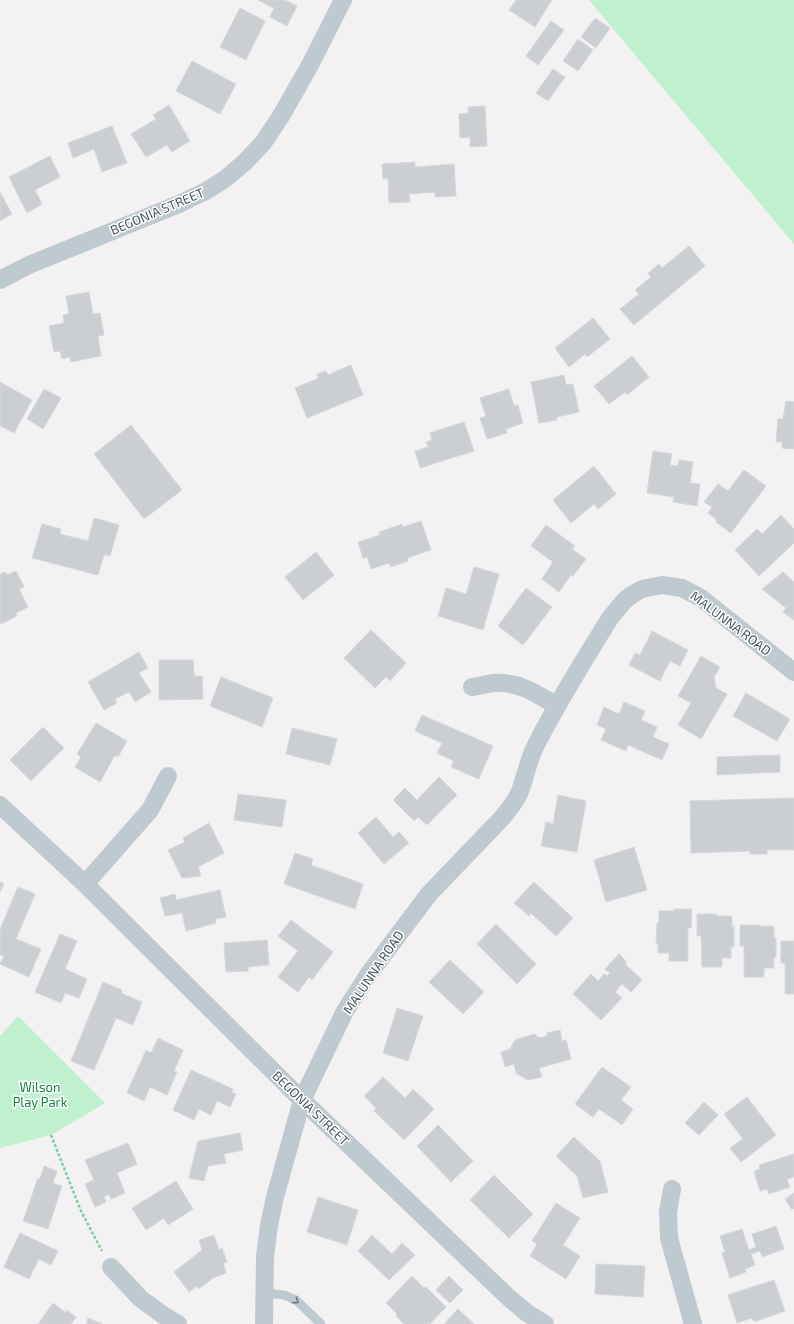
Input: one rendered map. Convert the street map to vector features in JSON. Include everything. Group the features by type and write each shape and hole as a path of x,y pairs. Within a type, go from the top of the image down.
{"street":[{"name":"BEGONIA STREET","path":"0,280 29,265 179,204 206,191 225,179 245,162 263,143 281,116 310,65 343,0"},
{"name":"MALUNNA ROAD","path":"264,1324 265,1257 275,1197 302,1100 345,1011 368,975 429,894 510,808 518,796 534,748 557,706 610,618 618,608 632,594 650,587 673,585 682,588 701,598 794,672"},
{"path":"472,687 494,683 514,684 526,688 557,706"},
{"path":"85,884 150,810 168,776"},
{"name":"BEGONIA STREET","path":"0,805 85,884 302,1100 508,1297 527,1313 545,1324"},
{"path":"672,1189 668,1212 669,1238 693,1324"},
{"path":"110,1267 141,1299 178,1324"}],"lane":[{"path":"264,1293 284,1295 296,1300 321,1324"}],"path":[{"path":"51,1134 81,1211 110,1267"}],"green space":[{"path":"589,0 794,0 794,244"},
{"name":"Wilson Play Park","path":"18,1016 105,1103 51,1135 0,1148 0,1036"}],"building":[{"path":"258,0 285,0 297,6 287,26 270,17 274,8"},
{"path":"516,0 552,0 535,27 509,10"},
{"path":"240,8 265,21 246,60 220,47"},
{"path":"595,18 610,28 596,48 581,37"},
{"path":"551,21 564,30 538,65 526,56"},
{"path":"578,39 593,50 578,71 563,61"},
{"path":"192,61 236,84 220,114 176,91"},
{"path":"553,69 565,77 548,101 536,93"},
{"path":"169,105 190,141 172,152 167,145 146,157 131,134 156,119 153,115"},
{"path":"485,106 487,146 470,147 470,137 460,138 459,114 468,113 468,107"},
{"path":"112,126 127,163 102,172 94,149 73,158 68,143"},
{"path":"50,156 60,177 35,190 42,204 27,213 9,177"},
{"path":"415,162 415,167 454,164 456,196 435,197 435,192 409,194 410,202 389,203 388,178 383,179 382,164"},
{"path":"0,192 12,214 0,221"},
{"path":"689,246 705,266 634,325 620,309 639,294 635,290 651,277 648,273 659,264 662,268"},
{"path":"89,292 93,314 100,313 104,335 98,336 101,356 71,362 70,357 62,359 60,351 54,352 49,326 64,323 63,315 69,314 66,296"},
{"path":"593,318 610,339 587,357 585,354 569,367 555,348"},
{"path":"632,356 649,377 627,395 625,392 609,404 594,386"},
{"path":"351,365 363,395 307,418 295,388 319,378 317,374 326,371 328,375"},
{"path":"564,375 566,385 573,384 579,412 557,417 557,420 539,423 531,382"},
{"path":"0,382 32,400 14,433 0,426"},
{"path":"44,389 61,398 43,429 27,419"},
{"path":"509,389 514,406 518,405 523,423 506,429 507,433 487,439 480,418 486,416 480,398"},
{"path":"786,401 794,402 794,449 782,448 782,442 776,442 778,419 783,419"},
{"path":"464,422 474,451 420,468 415,451 428,447 426,442 432,440 430,433"},
{"path":"131,425 182,490 144,519 94,454"},
{"path":"653,451 672,454 670,465 678,466 679,460 693,462 690,483 700,484 697,506 673,502 674,497 647,493"},
{"path":"594,466 616,494 598,509 594,504 571,523 553,500"},
{"path":"744,470 766,486 731,533 716,522 717,520 708,513 712,507 704,502 718,484 728,491"},
{"path":"781,515 794,529 794,543 759,576 735,550 757,529 762,534"},
{"path":"94,518 119,525 110,556 104,555 98,575 32,558 42,524 61,529 60,534 88,541"},
{"path":"421,521 431,550 407,558 408,561 391,567 389,563 371,569 367,557 363,558 358,542 380,535 379,532 402,524 403,527"},
{"path":"546,525 575,546 572,549 586,559 573,576 571,575 559,592 542,579 553,562 531,546"},
{"path":"316,552 334,575 303,600 285,577"},
{"path":"474,567 499,574 483,630 438,616 446,588 466,594"},
{"path":"16,571 24,587 19,589 28,607 16,613 17,616 1,624 0,574 5,572 7,575"},
{"path":"783,572 794,582 794,620 783,612 786,608 762,589"},
{"path":"526,588 552,607 523,645 498,626"},
{"path":"371,630 406,663 390,681 386,677 375,688 344,658"},
{"path":"652,631 688,650 680,666 670,661 660,681 629,665 635,653 640,655"},
{"path":"139,652 148,668 139,673 151,692 135,702 129,692 115,699 117,703 104,710 88,682"},
{"path":"701,656 720,667 714,677 716,688 727,694 701,739 678,725 691,703 678,696"},
{"path":"159,660 193,660 194,676 202,676 203,699 159,700"},
{"path":"221,677 273,698 262,727 210,706"},
{"path":"746,693 790,719 777,741 733,716"},
{"path":"624,702 645,711 641,720 657,727 653,737 669,744 662,760 628,745 626,751 601,740 606,729 597,725 604,707 619,714"},
{"path":"422,715 493,746 479,779 451,767 454,761 437,753 442,743 415,731"},
{"path":"96,723 127,741 118,757 115,755 100,782 75,767 81,757 77,754"},
{"path":"43,727 64,748 31,781 10,760"},
{"path":"292,728 337,739 330,765 286,754"},
{"path":"780,755 780,772 717,775 717,757"},
{"path":"439,777 457,795 427,825 418,817 414,821 393,800 405,788 417,800"},
{"path":"238,794 286,800 282,827 234,820"},
{"path":"558,795 586,801 577,852 541,846 546,822 553,824"},
{"path":"794,798 794,850 767,850 767,854 750,854 750,851 691,853 690,801"},
{"path":"376,817 393,837 399,832 409,843 384,864 358,833"},
{"path":"209,823 224,853 198,867 201,876 182,878 168,850 185,842 183,838"},
{"path":"634,847 647,890 606,902 594,860"},
{"path":"295,853 313,859 311,865 363,884 355,909 284,884"},
{"path":"0,882 4,884 0,892"},
{"path":"534,882 573,918 556,936 531,913 529,916 514,903"},
{"path":"18,887 35,894 16,939 41,949 29,977 0,964 4,956 0,955 0,929"},
{"path":"220,890 226,917 215,919 216,923 186,931 182,913 165,916 160,898 175,894 176,900"},
{"path":"674,909 692,909 691,928 688,928 688,961 669,961 669,953 658,953 658,943 656,943 659,911 674,911"},
{"path":"697,914 732,916 732,927 734,927 734,947 731,947 731,958 722,958 722,967 702,967 701,936 697,936"},
{"path":"291,920 333,952 312,980 309,977 298,992 278,977 298,951 278,936"},
{"path":"496,924 536,964 517,984 477,944"},
{"path":"740,925 774,926 774,938 776,938 776,957 774,957 774,968 764,968 764,977 744,977 744,946 740,946"},
{"path":"60,934 77,941 65,969 87,979 79,998 65,993 61,1003 35,992"},
{"path":"267,940 269,965 248,967 248,971 226,972 224,943"},
{"path":"781,941 794,941 794,994 785,994 785,963 781,963"},
{"path":"619,954 627,962 625,964 642,980 631,992 622,984 615,992 622,998 601,1020 573,994 591,974 598,981 604,974 607,976 610,973 605,969"},
{"path":"450,960 484,992 463,1014 429,982"},
{"path":"103,982 122,990 121,993 142,1002 133,1025 116,1018 94,1070 71,1061"},
{"path":"397,1008 423,1016 408,1061 383,1053"},
{"path":"560,1030 562,1041 566,1040 571,1059 539,1068 542,1077 528,1080 516,1073 514,1064 505,1067 501,1052 510,1049 515,1040 534,1034 540,1038 547,1036 547,1033"},
{"path":"158,1038 183,1050 174,1071 177,1072 167,1095 150,1087 144,1101 127,1093 146,1050 151,1053"},
{"path":"602,1067 631,1087 621,1100 633,1109 622,1125 599,1109 593,1117 575,1104"},
{"path":"191,1070 233,1089 232,1092 236,1094 230,1107 217,1101 211,1115 199,1109 194,1120 173,1110"},
{"path":"383,1077 405,1098 413,1089 434,1109 404,1140 374,1111 376,1108 364,1096"},
{"path":"747,1097 776,1135 741,1162 730,1148 743,1139 724,1114"},
{"path":"704,1102 718,1115 699,1135 685,1123"},
{"path":"438,1125 473,1161 451,1182 417,1146"},
{"path":"240,1133 243,1150 224,1154 226,1163 208,1166 204,1181 189,1178 198,1141"},
{"path":"574,1137 600,1161 608,1192 583,1198 577,1176 556,1156"},
{"path":"128,1143 137,1164 117,1173 125,1193 111,1199 109,1194 104,1197 106,1202 95,1207 85,1184 94,1180 85,1160"},
{"path":"794,1154 794,1177 787,1179 790,1187 769,1194 767,1189 760,1191 754,1171 760,1169 759,1165"},
{"path":"44,1166 57,1171 53,1183 62,1186 48,1229 23,1221 38,1178 40,1179"},
{"path":"494,1175 533,1214 509,1238 470,1200"},
{"path":"176,1181 193,1209 168,1225 164,1218 146,1230 132,1208"},
{"path":"794,1193 794,1208 792,1210 785,1199"},
{"path":"318,1197 358,1210 347,1245 307,1232"},
{"path":"556,1203 580,1218 563,1245 580,1256 566,1279 530,1256 537,1244 532,1241"},
{"path":"776,1226 784,1249 762,1257 760,1251 751,1254 755,1265 745,1269 746,1272 730,1278 722,1253 725,1252 720,1236 742,1229 749,1250 756,1247 752,1234"},
{"path":"20,1233 58,1251 51,1265 39,1259 29,1279 4,1267"},
{"path":"214,1235 219,1250 222,1248 227,1262 223,1263 226,1273 213,1278 199,1289 197,1286 189,1292 174,1272 202,1250 199,1240"},
{"path":"372,1235 392,1254 402,1243 415,1255 389,1280 358,1251"},
{"path":"596,1264 645,1266 643,1297 595,1294"},
{"path":"412,1276 424,1288 426,1287 446,1307 430,1324 404,1324 386,1303"},
{"path":"449,1276 463,1290 450,1303 436,1290"},
{"path":"774,1280 785,1311 754,1322 752,1318 737,1323 728,1295"},
{"path":"53,1303 66,1313 67,1310 76,1317 71,1324 38,1324"},
{"path":"458,1309 474,1324 444,1324"},
{"path":"88,1318 102,1324 86,1324"}]}
